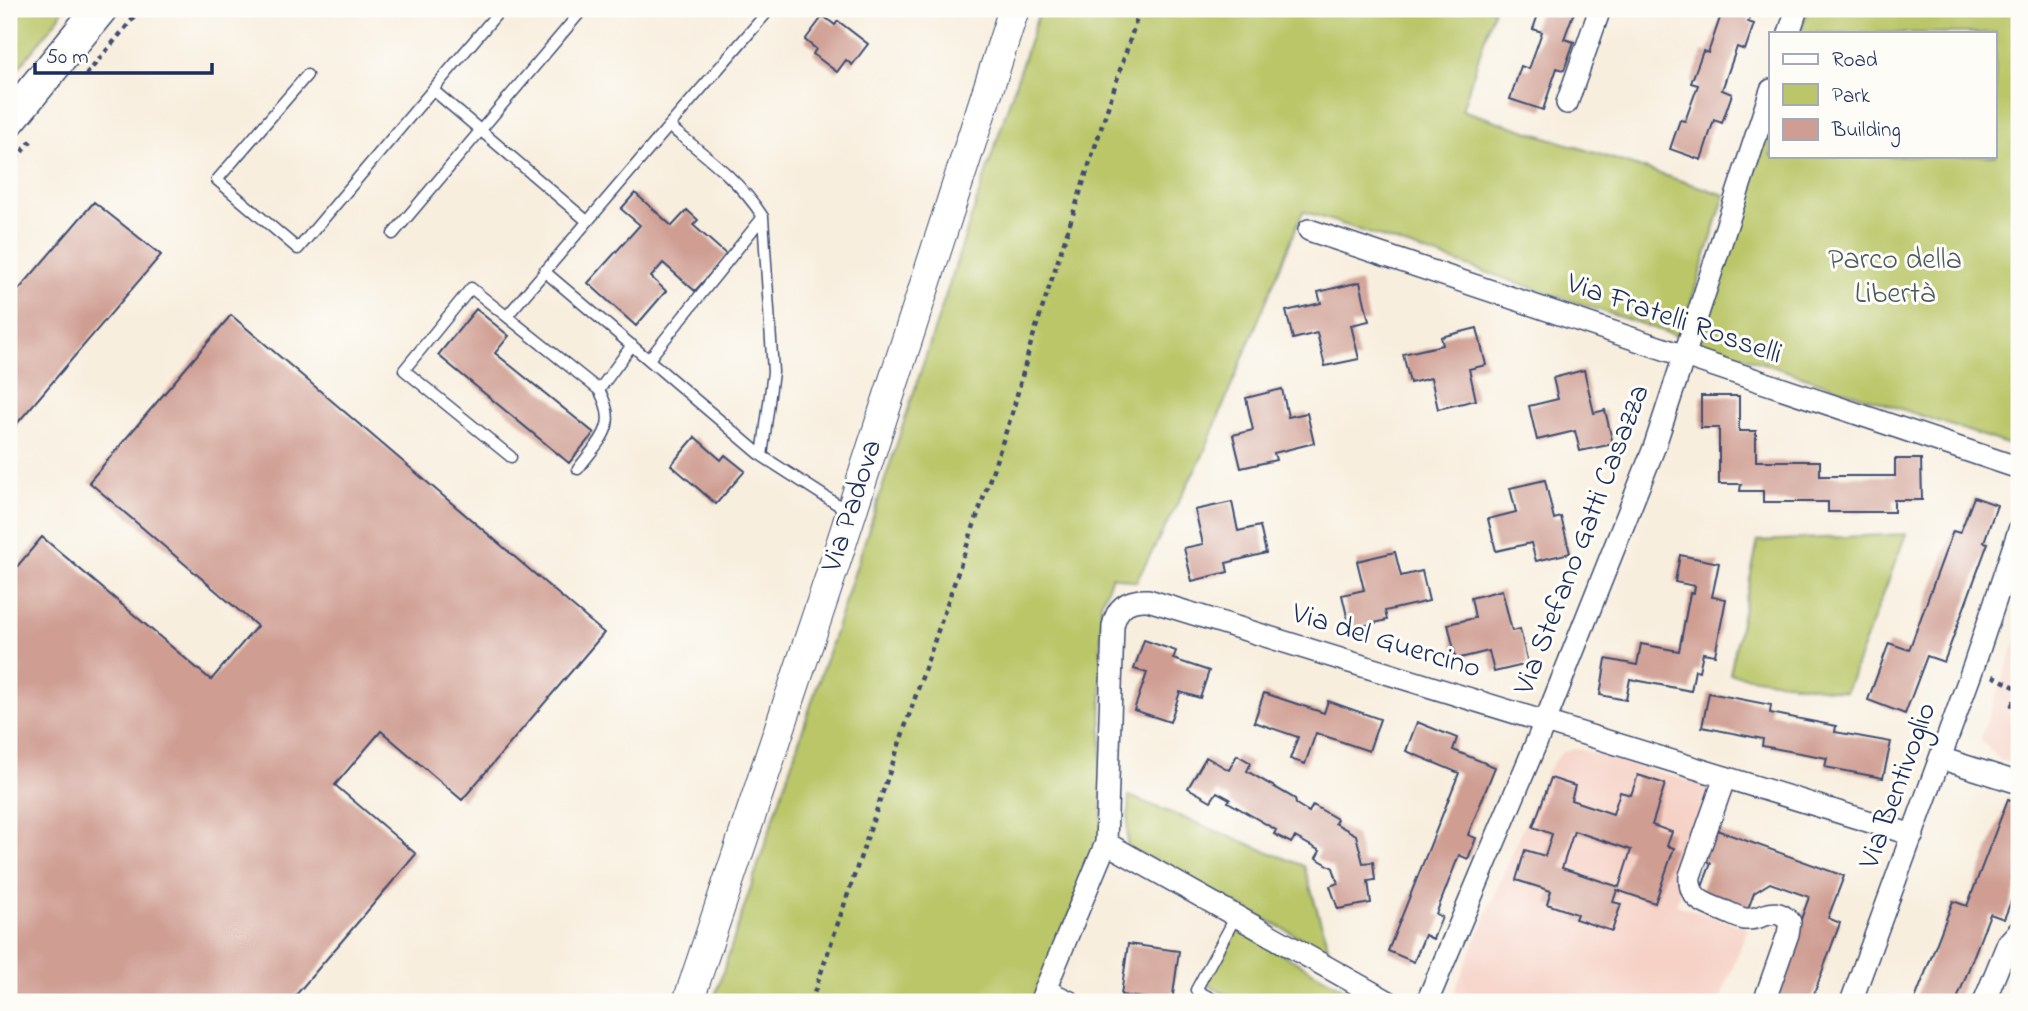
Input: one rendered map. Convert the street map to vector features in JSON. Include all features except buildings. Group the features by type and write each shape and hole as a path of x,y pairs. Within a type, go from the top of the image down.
{"main road":[{"path":"9,120 100,9"},
{"name":"Via Padova","path":"688,1002 851,514 1014,9"}],"street":[{"path":"1567,103 1600,9"},
{"path":"1789,32 1797,9"},
{"name":"Via Stefano Gatti Casazza","path":"1427,1002 1545,722 1654,448 1769,96"},
{"name":"Via Fratelli Rosselli","path":"1310,230 2019,468"},
{"name":"Via Bentivoglio","path":"1851,1002 1974,666 2019,530"},
{"name":"Via Bentivoglio","path":"2001,589 2019,571"},
{"name":"Via del Guercino","path":"1106,843 1115,618 1126,602 1148,600 1913,835"},
{"path":"1940,758 2019,783"},
{"path":"1725,777 1690,876 1689,886 1693,896 1705,904 1745,919 1776,912 1790,922 1764,1002"},
{"path":"1070,1002 1043,996 1106,843 1236,916 1356,994 1389,1002"},
{"path":"1984,1002 2016,944"}],"lane":[{"path":"307,75 217,180 298,249 501,9"},
{"path":"393,234 583,9"},
{"path":"507,316 770,9"},
{"path":"433,90 587,220"},
{"path":"669,126 732,178 750,196 763,217 773,372 762,456"},
{"path":"649,359 763,217"},
{"path":"544,271 762,456 851,514"},
{"path":"511,457 404,370 471,288 599,390 609,407 608,427 579,470"},
{"path":"599,390 632,345"},
{"path":"1218,1002 1196,990 1236,916"}],"path":[{"path":"811,1002 1012,414 1031,343 1140,9"},
{"path":"1974,666 2019,690 2012,705 2019,705"}],"shaded area":[{"path":"2019,633 2019,765 2000,760 1980,740"},
{"path":"1575,748 1712,788 1676,905 1748,928 1719,1002 1450,1001 1547,771 1562,752"}],"green space":[{"path":"19,9 63,9 9,80 9,22"},
{"path":"1040,9 1494,9 1462,110 1725,195 1680,337 1303,211 1203,455 1136,582 1112,576 1101,604 1102,839 1033,1002 713,1002"},
{"name":"Parco della Libertà","path":"1808,9 2019,9 2019,448 1699,342 1769,127 1769,158 1996,158 1996,32 1800,32"},
{"path":"1906,534 1846,692 1730,674 1758,541"},
{"path":"1129,796 1304,866 1330,953 1127,847"},
{"path":"1235,928 1350,992 1344,1002 1240,1002 1204,983"}]}
